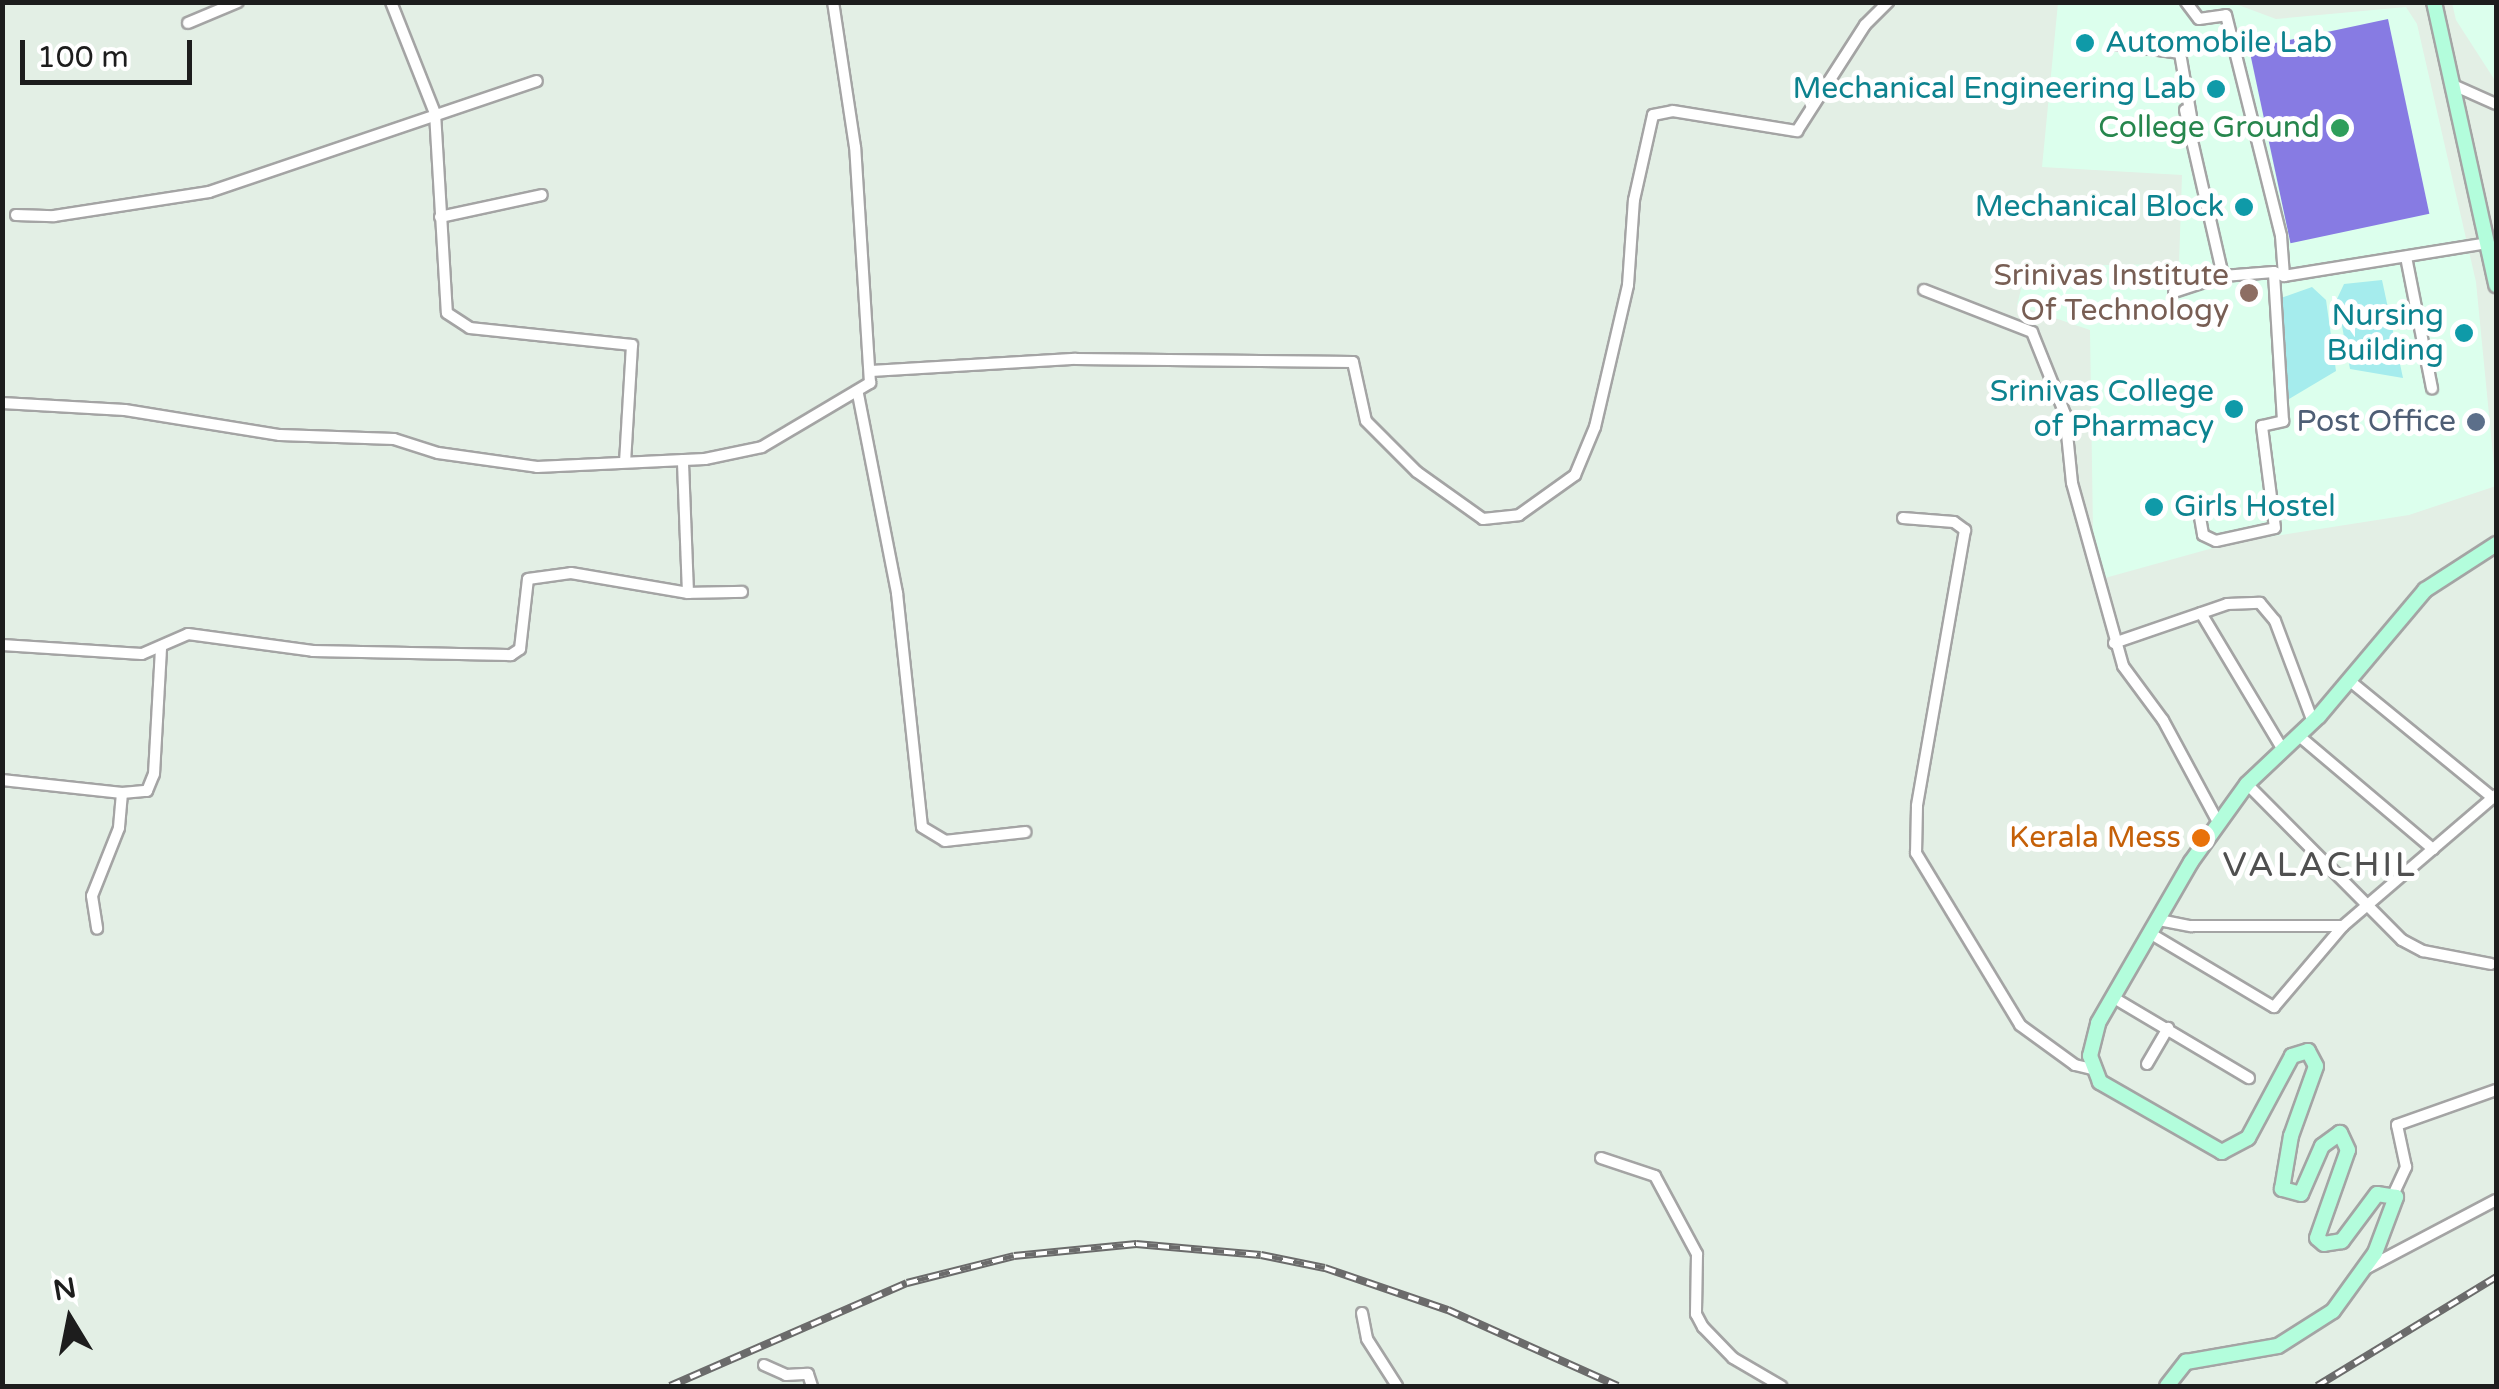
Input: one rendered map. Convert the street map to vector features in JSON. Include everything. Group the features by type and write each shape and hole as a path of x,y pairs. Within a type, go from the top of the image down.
{"main road":[{"path":"2434,2 2496,285"},
{"path":"2167,1386 2186,1362 2256,1352 2306,1330 2333,1311 2364,1270 2388,1224 2394,1192 2377,1194 2342,1241 2324,1244 2317,1238 2348,1150 2340,1133 2322,1146 2300,1194 2282,1189 2292,1136 2316,1066 2308,1051 2292,1056 2263,1118 2229,1152 2211,1150 2100,1082 2092,1069 2092,1038 2159,920 2247,784 2313,722 2425,590 2496,544"}],"street":[{"path":"188,23 238,2"},
{"path":"391,2 435,113 444,297 452,322 632,345 625,462"},
{"path":"2,403 125,410 280,435 394,438 438,453 537,467 683,460 762,447 858,394 872,371 855,146 833,2"},
{"path":"872,371 1076,359 1353,362 1366,421 1417,472 1483,520 1519,516 1575,475 1595,427 1628,286 1634,200 1653,115 1672,112 1798,131 1865,25 1888,2"},
{"path":"2186,2 2199,19 2226,15 2281,236 2283,421 2262,426 2275,528 2216,541 2202,535 2198,506"},
{"path":"2115,44 2180,53 2188,114 2224,276"},
{"path":"16,215 209,192 435,113 537,82"},
{"path":"2451,84 2496,104"},
{"path":"440,217 542,195"},
{"path":"2174,292 2224,276 2279,274 2488,242"},
{"path":"2406,257 2432,388"},
{"path":"1924,290 2032,332 2065,414 2072,483 2114,643 2218,824"},
{"path":"858,394 897,592 922,826 945,841 1025,832"},
{"path":"683,460 688,593"},
{"path":"1903,518 1954,522 1965,530 1926,752 1916,853 2020,1025 2075,1065 2092,1069"},
{"path":"2,645 110,655 161,648 188,634 313,652 511,655 520,648 528,578 571,573 688,593 742,592"},
{"path":"2114,643 2247,601 2266,609 2313,722"},
{"path":"2201,613 2283,750"},
{"path":"2,780 122,793 147,791 154,774 161,648"},
{"path":"2153,935 2274,1007 2344,926 2495,797 2350,681"},
{"path":"2298,735 2433,850"},
{"path":"2247,784 2370,902 2402,940 2423,951 2490,964"},
{"path":"97,928 92,896 119,828 122,793"},
{"path":"2159,920 2191,926 2344,926"},
{"path":"2114,998 2249,1078"},
{"path":"2147,1064 2168,1028"},
{"path":"2394,1192 2406,1167 2397,1125 2496,1090"},
{"path":"1602,1158 1655,1176 1697,1254 1696,1314 1703,1328 1733,1358 1781,1386"},
{"path":"2364,1270 2496,1200"},
{"path":"1362,1313 1368,1340 1397,1386"},
{"path":"764,1365 808,1374 812,1386"}],"shaded area":[{"name":"Srinivas Institute Of Technology","path":"2058,3 2233,3 2276,19 2406,7 2417,24 2476,282 2496,486 2409,515 2231,543 2105,578 2093,533 2090,330 2017,305 2027,266 2179,264 2182,175 2042,167"},
{"path":"2452,3 2496,3 2496,82 2456,20"},
{"name":"College Ground","path":"2388,19 2429,214 2290,243 2249,49"},
{"path":"2382,280 2403,378 2350,369 2337,299 2344,284"},
{"path":"2312,287 2326,300 2336,371 2289,399 2278,299"}],"railway":[{"path":"670,1386 907,1283 1014,1256 1136,1244 1261,1255 1325,1268 1448,1310 1618,1386"},
{"path":"2317,1386 2496,1277"}],"place":[{"name":"Automobile Lab","path":"2085,43"},
{"name":"Mechanical Engineering Lab","path":"2216,89"},
{"name":"College Ground","path":"2340,128"},
{"name":"Mechanical Block","path":"2244,207"},
{"name":"Srinivas Institute Of Technology","path":"2249,293"},
{"name":"Nursing Building","path":"2464,333"},
{"name":"Srinivas College of Pharmacy","path":"2234,409"},
{"name":"Post Office","path":"2476,422"},
{"name":"Girls Hostel","path":"2154,507"},
{"name":"Kerala Mess","path":"2201,838"}],"district":[{"name":"VALACHIL","path":"2320,865"}]}
